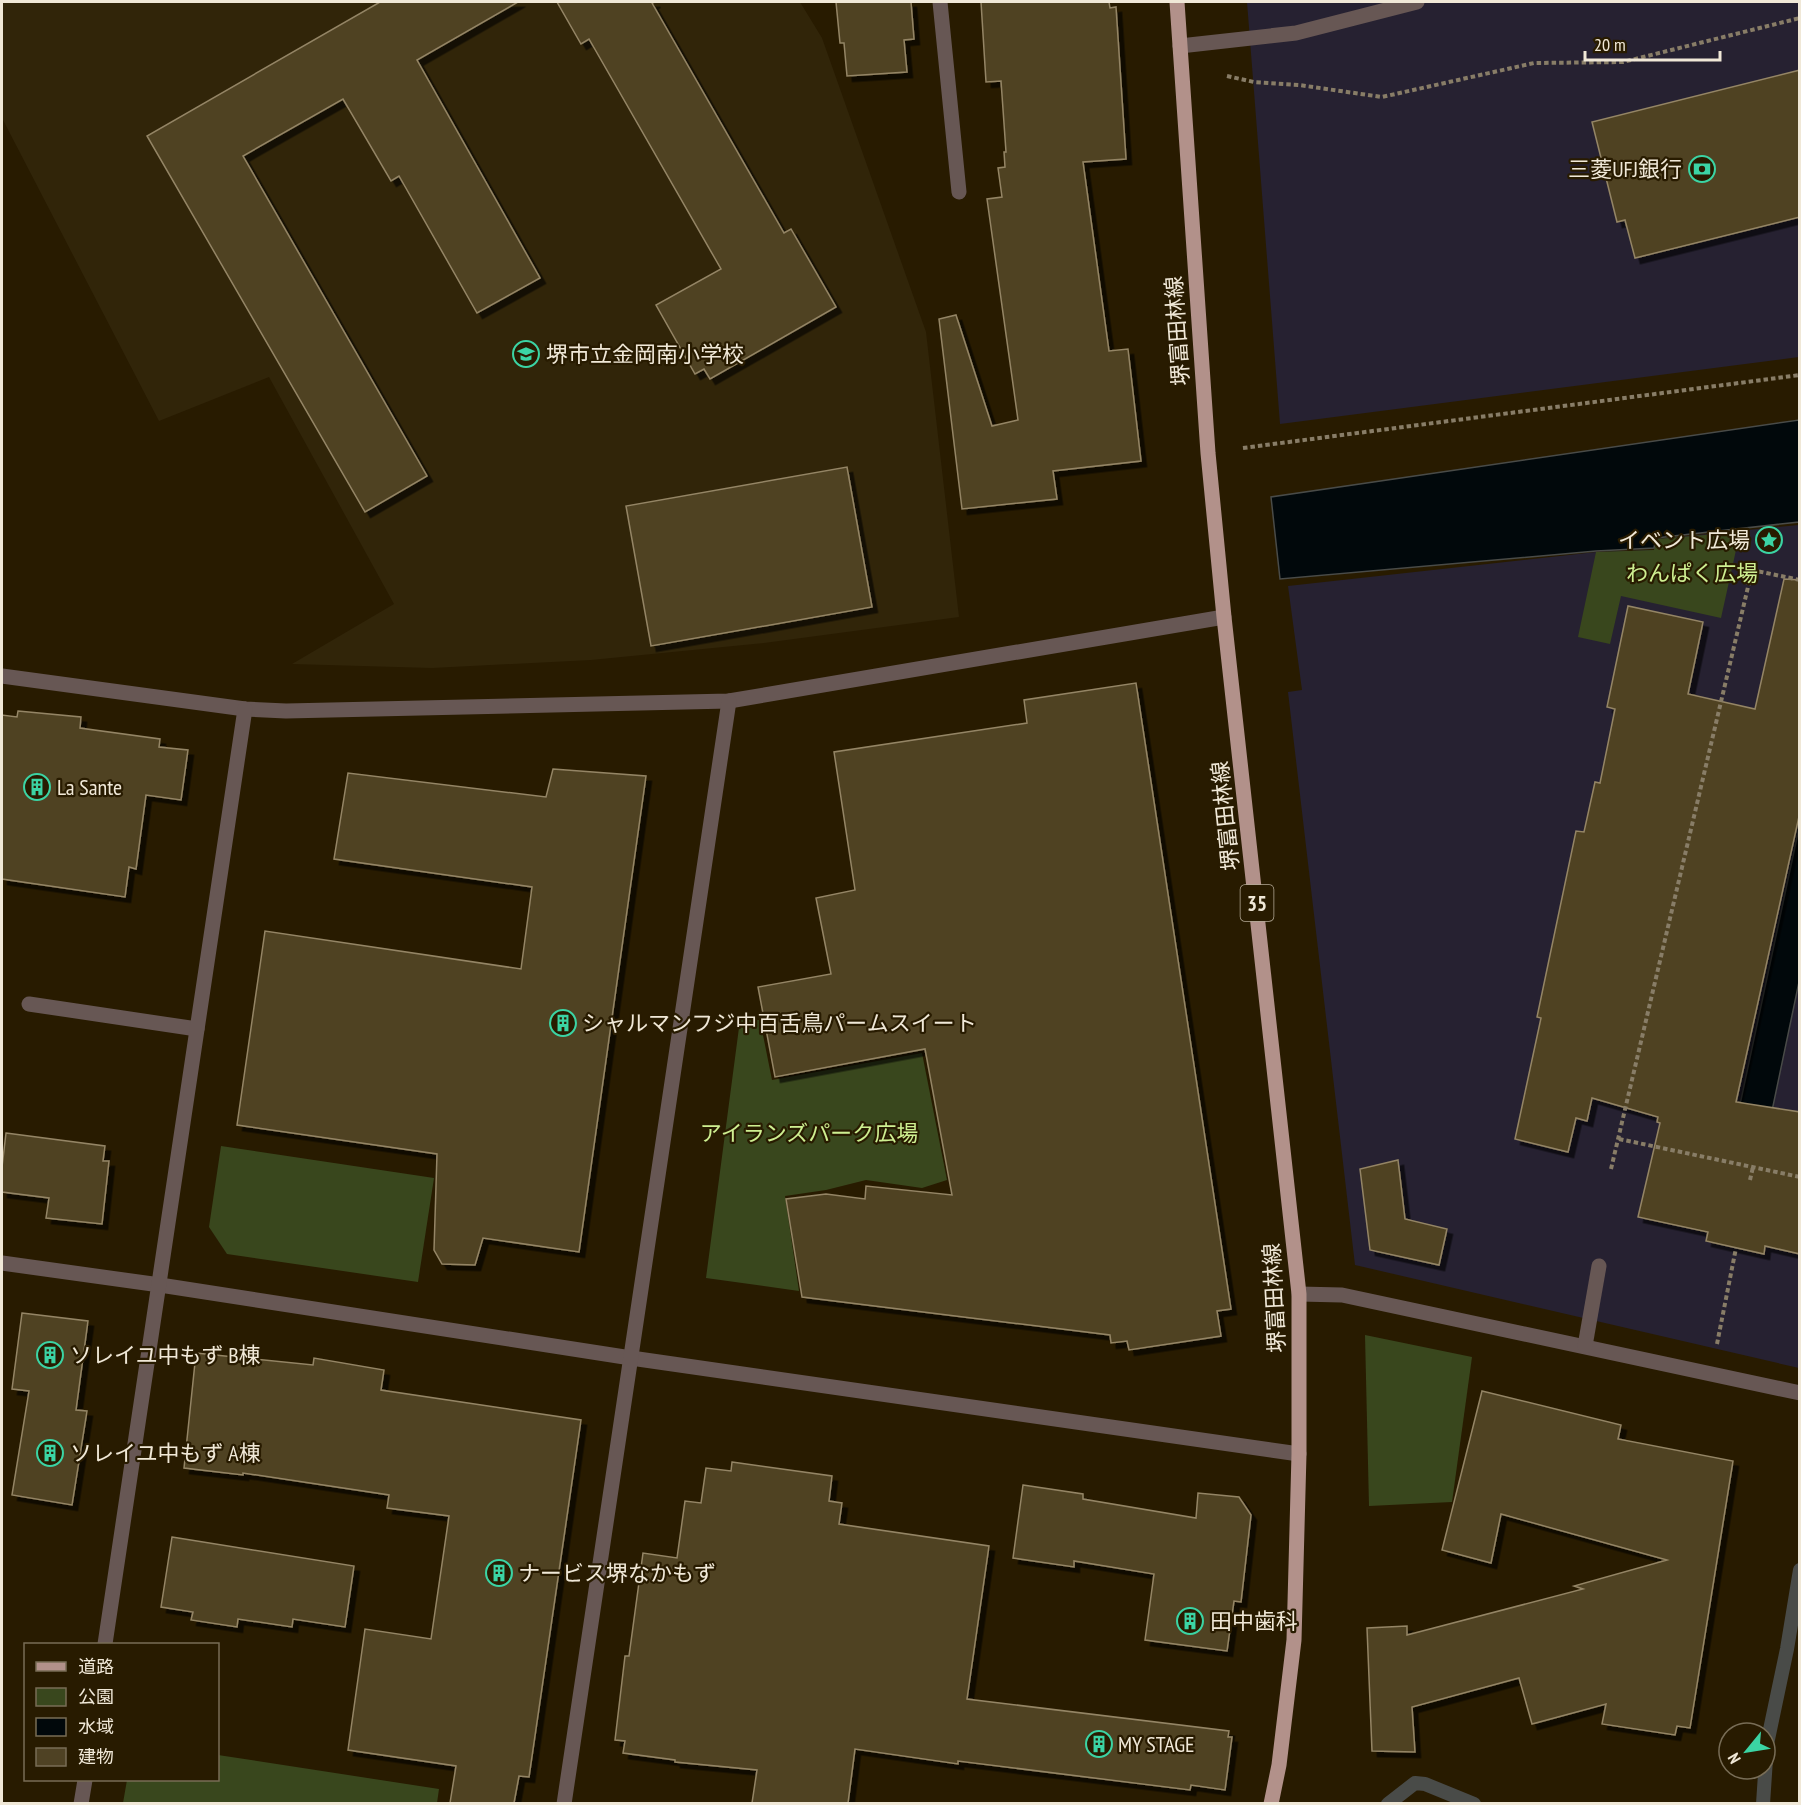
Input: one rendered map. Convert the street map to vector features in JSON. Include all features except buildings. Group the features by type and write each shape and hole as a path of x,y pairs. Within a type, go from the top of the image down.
{"main road":[{"name":"堺富田林線","path":"1177,2 1208,453 1299,1294 1299,1454 1294,1640 1279,1766 1271,1803"}],"street":[{"path":"940,2 959,192"},
{"path":"1180,46 1296,33 1417,2"},
{"path":"2,676 245,709 298,711 729,701 1224,617"},
{"path":"564,1803 729,701"},
{"path":"105,1643 245,709"},
{"path":"29,1004 197,1029"},
{"path":"2,1263 160,1285 631,1358 1299,1454"},
{"path":"1585,1346 1599,1266"},
{"path":"1299,1294 1342,1295 1800,1393"},
{"path":"81,1803 85,1781"}],"path":[{"path":"1227,76 1254,82 1299,85 1382,97 1534,63 1623,62 1800,18"},
{"path":"1243,448 1800,375"},
{"path":"1611,1169 1752,570 1800,580"},
{"path":"1619,1139 1800,1177"},
{"path":"1750,1180 1753,1167"},
{"path":"1712,1374 1736,1248"}],"shaded area":[{"name":"堺市立金岡南小学校","path":"2,2 800,2 822,38 926,332 959,617 764,643 591,660 432,668 292,664 394,604 269,377 159,421 2,118"},
{"path":"1247,2 1799,2 1799,357 1280,424"},
{"path":"1799,525 1799,1368 1355,1265 1288,692 1302,690 1288,586 1596,552 1654,550 1657,539"}],"green space":[{"name":"わんぱく広場","path":"1740,532 1721,618 1621,596 1610,644 1578,637 1596,552 1654,550 1657,539"},
{"name":"アイランズパーク広場","path":"740,1020 760,1020 772,1080 922,1053 947,1180 922,1188 866,1180 826,1190 785,1196 799,1291 706,1278"},
{"path":"221,1146 434,1178 418,1282 227,1254 209,1227"},
{"path":"1365,1335 1472,1357 1452,1502 1369,1506"},
{"path":"219,1755 439,1789 437,1803 123,1803 127,1781 219,1781"}],"water":[{"path":"1799,420 1799,522 1656,538 1654,548 1596,551 1280,579 1271,497"},
{"path":"1799,828 1799,982 1764,1149 1732,1142"}],"waterway":[{"path":"1763,1804 1767,1744 1787,1649 1800,1570"},
{"path":"1388,1804 1415,1783 1425,1784 1474,1804"}],"place":[{"name":"三菱UFJ銀行","path":"1702,169"},
{"name":"堺市立金岡南小学校","path":"526,354"},
{"name":"イベント広場","path":"1769,540"},
{"name":"La Sante","path":"37,787"},
{"name":"シャルマンフジ中百舌鳥パームスイート","path":"563,1023"},
{"name":"ソレイユ中もず B棟","path":"50,1355"},
{"name":"ソレイユ中もず A棟","path":"50,1453"},
{"name":"ナービス堺なかもず","path":"499,1573"},
{"name":"田中歯科","path":"1190,1621"},
{"name":"MY STAGE","path":"1099,1744"}]}
